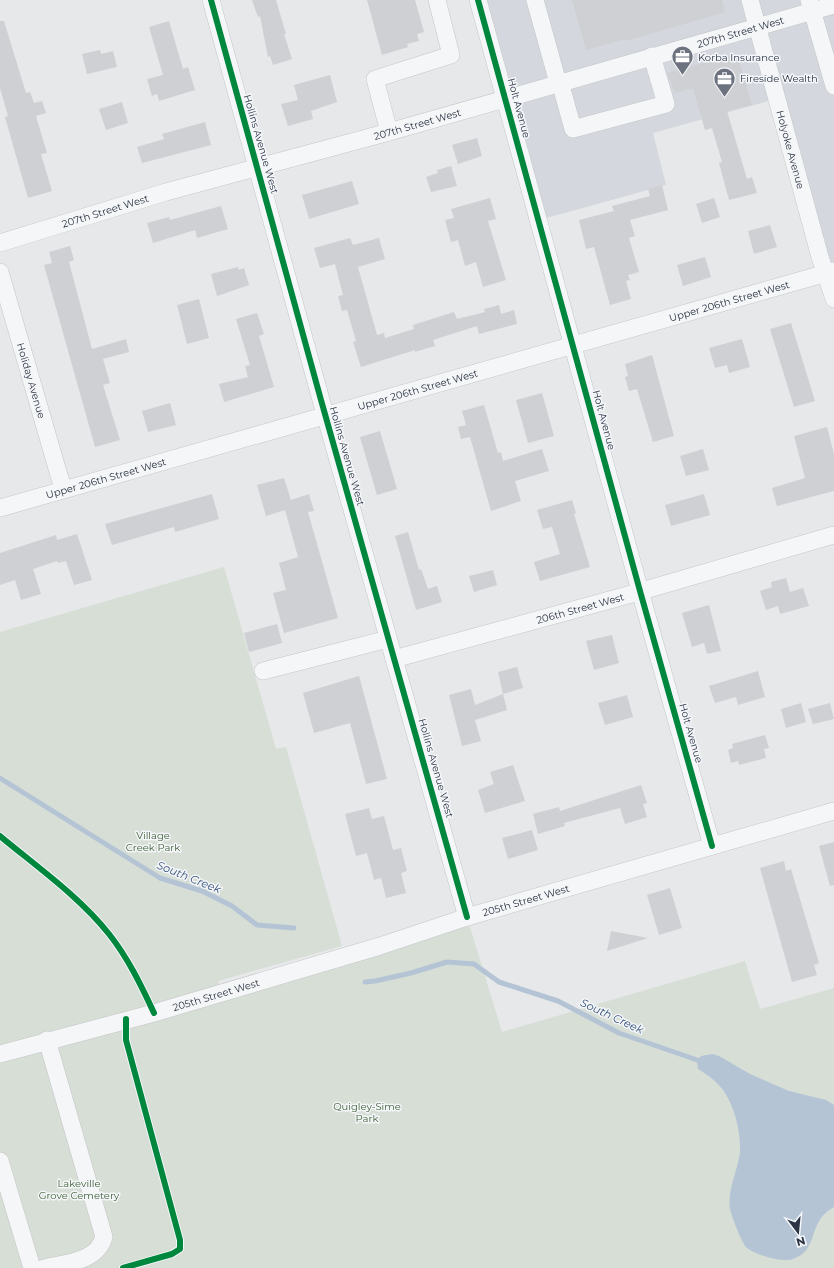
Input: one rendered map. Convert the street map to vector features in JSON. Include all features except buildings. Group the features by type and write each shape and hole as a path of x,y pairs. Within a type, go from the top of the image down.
{"street":[{"name":"Hollins Avenue West","path":"211,0 388,639 467,917"},
{"path":"389,132 375,78 451,55 437,0"},
{"name":"Holt Avenue","path":"478,0 640,591 712,846"},
{"path":"535,0 573,129 666,104 652,56"},
{"name":"Holyoke Avenue","path":"750,0 830,272 834,299"},
{"name":"207th Street West","path":"0,243 166,192 389,132 505,97 757,27 811,6 834,5"},
{"path":"811,6 834,86"},
{"name":"Holiday Avenue","path":"0,272 63,489"},
{"name":"Upper 206th Street West","path":"0,508 830,272"},
{"name":"206th Street West","path":"394,659 640,591 834,535"},
{"path":"263,671 388,639"},
{"name":"205th Street West","path":"0,1054 126,1019 162,1011 380,946 467,917 834,811"},
{"path":"44,1268 91,1256 102,1245 104,1237 47,1040"},
{"path":"0,1161 32,1268"}],"shaded area":[{"path":"478,0 834,0 834,271 825,273 776,99 653,133 666,185 539,220"}],"green space":[{"path":"224,567 276,749 286,747 342,946 218,981 221,993 467,917 502,1032 745,961 760,1009 834,988 834,1268 0,1268 0,632"}],"water":[{"path":"712,1054 719,1056 750,1074 789,1091 826,1100 834,1105 834,1207 825,1213 820,1220 807,1249 801,1255 793,1259 776,1259 751,1251 745,1245 737,1229 729,1202 731,1187 740,1152 737,1121 729,1099 723,1089 698,1069 697,1061 701,1056"}],"waterway":[{"name":"South Creek","path":"0,778 160,878 202,891 232,906 257,925 294,928"},
{"name":"South Creek","path":"365,982 411,973 447,962 474,964 499,982 558,1001 619,1033 703,1062"}],"cycle path":[{"path":"211,0 321,400 467,917"},
{"path":"478,0 640,591 712,846"},
{"path":"0,836 57,882 97,920 116,943 128,962 154,1013"},
{"path":"123,1268 172,1254 180,1249 180,1240 126,1040 126,1019"}],"place":[{"name":"Korba Insurance","path":"683,76"},
{"name":"Fireside Wealth","path":"724,98"}],"park label":[{"name":"Village Creek Park","path":"153,840"},
{"name":"Quigley-Sime Park","path":"367,1112"},
{"name":"Lakeville Grove Cemetery","path":"79,1188"}]}
